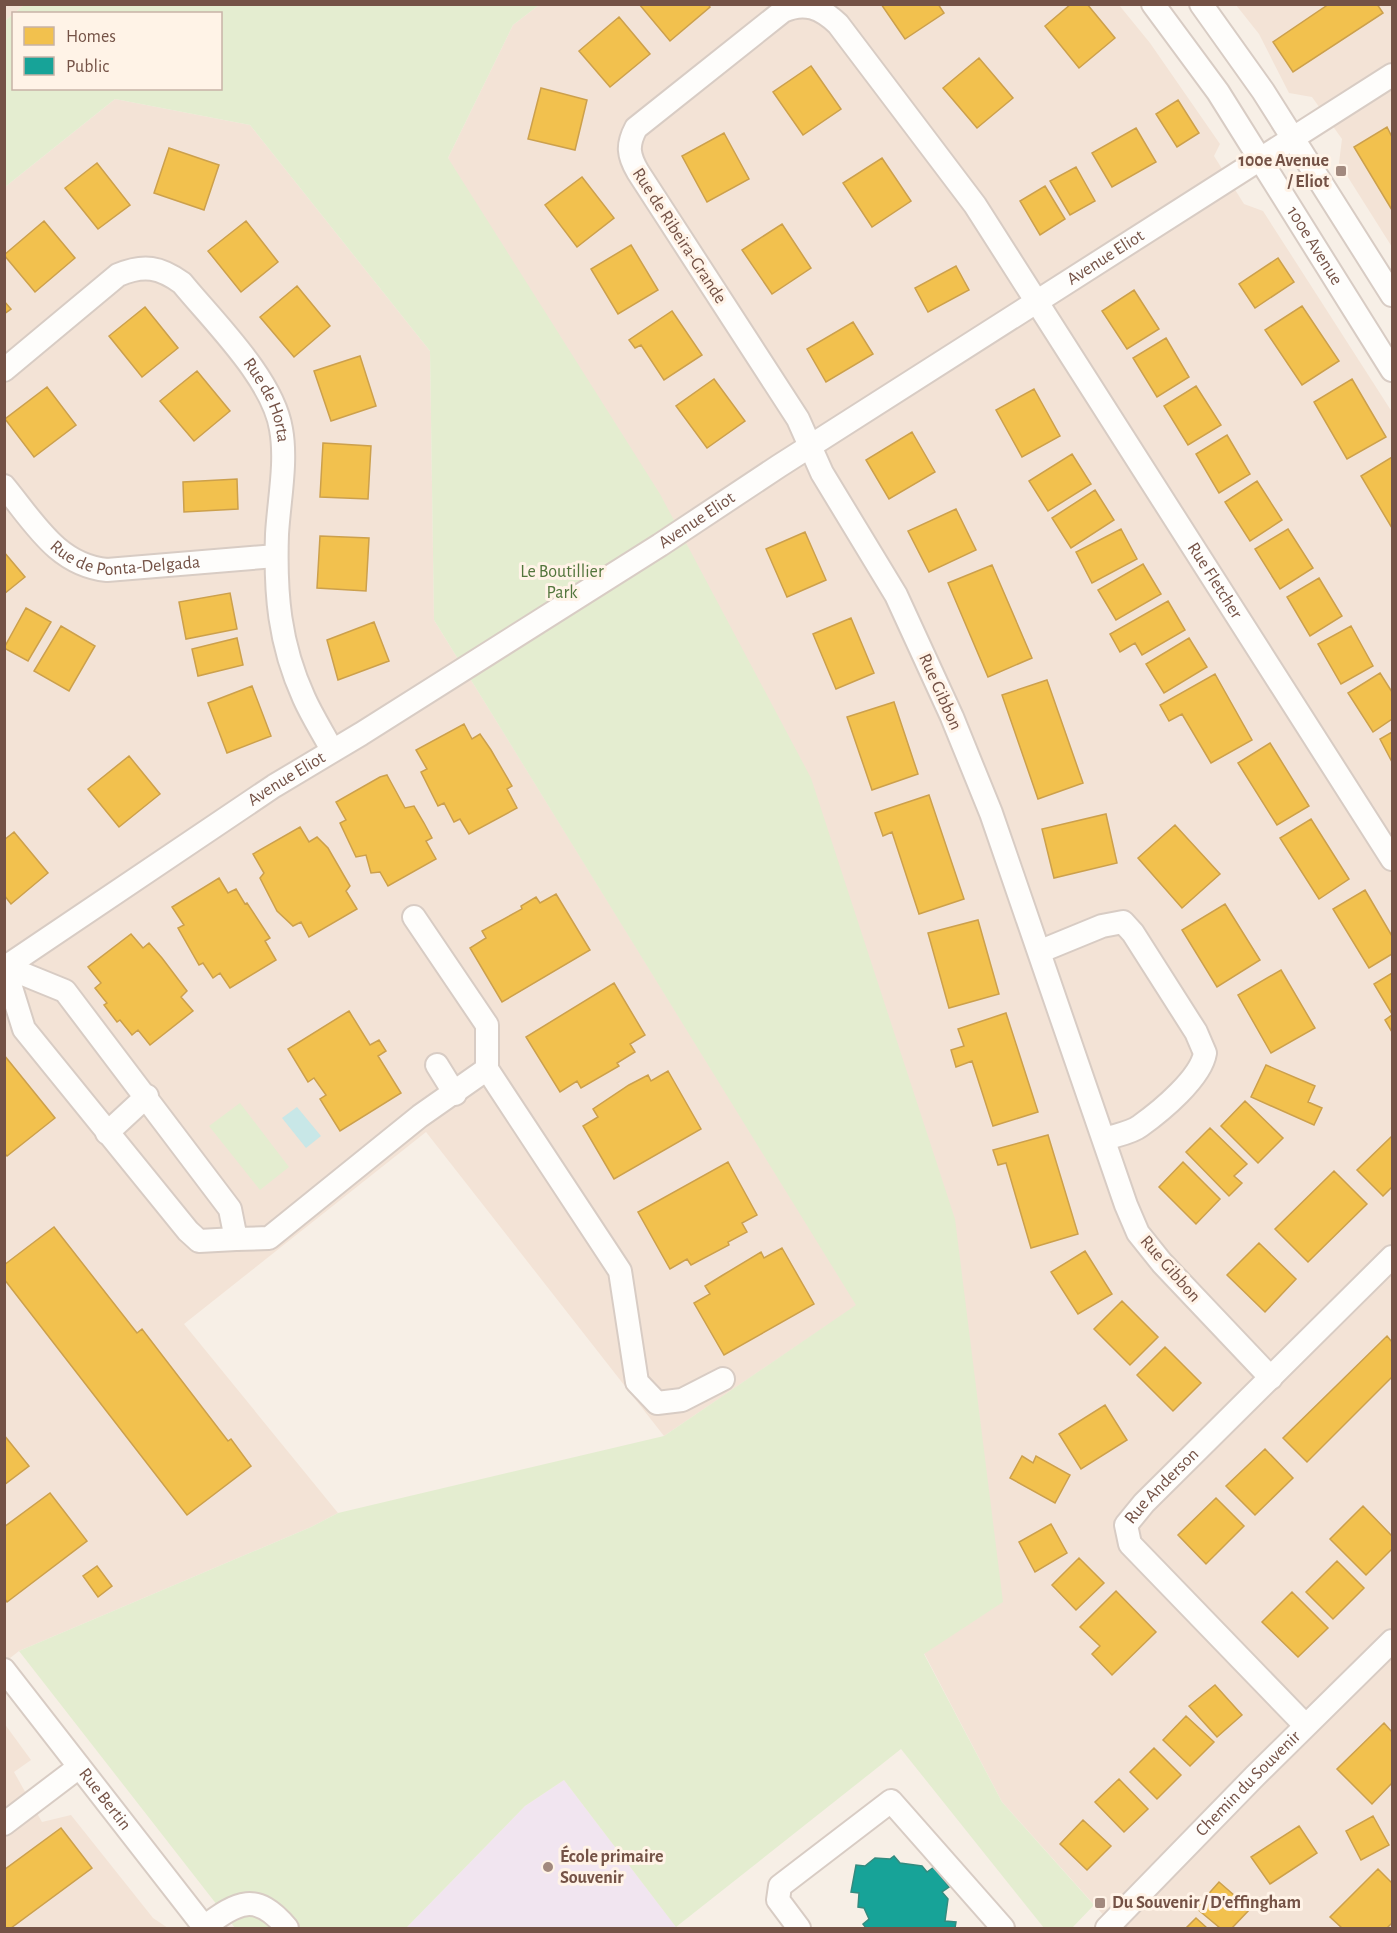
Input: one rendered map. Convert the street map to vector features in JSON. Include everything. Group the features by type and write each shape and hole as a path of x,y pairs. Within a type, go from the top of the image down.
{"street":[{"name":"100e Avenue","path":"1153,4 1200,67 1260,158 1392,370"},
{"path":"1201,4 1238,54 1392,295"},
{"name":"Rue de Ribeira-Grande","path":"811,447 798,419 630,157 629,141 636,128 783,11 795,6 809,6 825,12 838,24 950,170 1037,303"},
{"name":"Avenue Eliot","path":"5,967 332,750 362,734 630,564 1392,75"},
{"name":"Rue de Horta","path":"4,370 118,275 135,268 149,267 168,273 182,283 252,369 274,407 281,428 282,453 276,556 278,616 287,655 304,699 332,750"},
{"name":"Rue Fletcher","path":"1037,303 1392,859"},
{"name":"Rue Gibbon","path":"811,447 826,482 896,595 991,813 1041,951 1073,1053 1105,1139 1126,1205 1138,1233 1162,1263 1271,1378"},
{"name":"Rue de Ponta-Delgada","path":"4,486 59,551 87,568 107,570 276,556"},
{"path":"414,917 487,1025 487,1069 620,1271 637,1382 657,1403 682,1401 723,1379"},
{"path":"1041,951 1102,926 1123,922 1139,941 1196,1032 1205,1053 1203,1062 1193,1078 1139,1127 1105,1139"},
{"path":"5,967 65,991 147,1096 170,1133 230,1209 236,1239"},
{"path":"5,967 24,1029 107,1133 199,1241 269,1238 420,1116 455,1094 487,1069"},
{"path":"437,1065 455,1094"},
{"path":"107,1133 147,1096"},
{"name":"Rue Anderson","path":"1305,1725 1130,1544 1126,1525 1132,1515 1392,1257"},
{"name":"Chemin du Souvenir","path":"1107,1929 1305,1725 1392,1641"},
{"name":"Rue Bertin","path":"4,1670 204,1928"},
{"path":"4,1824 79,1767"},
{"path":"800,1929 778,1900 780,1886 891,1801 1003,1929"},
{"path":"204,1928 239,1904 257,1904 275,1914 287,1929"}],"shaded area":[{"path":"5,5 24,5 16,12 12,12 12,15 5,21"},
{"path":"539,5 1119,5 1150,43 1220,144 1214,156 1244,204 1263,211 1392,412 1392,1928 1115,1928 1002,1802 924,1653 1002,1602 448,158 513,25"},
{"path":"1236,5 1392,5 1392,247 1339,163 1342,139 1312,97 1289,93 1259,34"},
{"path":"115,99 250,125 430,351 434,620 857,1305 664,1436 426,1132 184,1324 338,1513 311,1527 19,1651 5,1662 5,187"},
{"path":"4,1723 31,1760 14,1772 42,1822 71,1815 153,1918 168,1928 5,1928"},
{"name":"École primaire Souvenir","path":"564,1780 677,1928 406,1928 525,1806"}],"green space":[{"name":"Le Boutillier Park","path":"24,5 539,5 513,25 448,158 660,494 811,778 955,1219 1003,1602 924,1654 1002,1802 1094,1905 1072,1928 1044,1928 901,1749 676,1927 564,1780 525,1806 406,1928 235,1928 19,1651 311,1527 338,1513 664,1436 856,1305 434,620 430,351 250,125 115,99 5,187 5,21 12,15 12,90 222,90 222,12 16,12"},
{"path":"240,1103 289,1167 260,1190 209,1126"}],"water":[{"path":"297,1107 321,1136 306,1148 282,1118"}],"building: Homes":[{"path":"639,4 708,4 710,7 670,41"},
{"path":"881,4 938,4 944,13 905,39"},
{"path":"1071,4 1087,4 1115,38 1079,68 1045,26"},
{"path":"1329,4 1377,4 1383,13 1293,72 1273,42"},
{"path":"619,17 650,54 610,87 579,51"},
{"path":"979,58 1013,98 977,128 943,88"},
{"path":"811,66 841,109 803,135 773,92"},
{"path":"541,88 587,100 575,150 528,139"},
{"path":"1178,100 1199,133 1177,147 1156,114"},
{"path":"1387,127 1392,137 1392,210 1354,147"},
{"path":"1136,128 1156,162 1112,187 1092,153"},
{"path":"724,133 749,179 707,202 682,156"},
{"path":"169,148 219,165 204,210 154,193"},
{"path":"882,158 911,201 872,227 843,183"},
{"path":"97,163 130,205 98,229 65,188"},
{"path":"1076,167 1095,201 1070,215 1050,181"},
{"path":"582,177 614,218 577,247 545,205"},
{"path":"1045,186 1065,219 1040,235 1020,201"},
{"path":"44,221 75,258 35,292 4,255"},
{"path":"246,221 278,262 241,292 208,251"},
{"path":"782,224 811,268 772,294 742,250"},
{"path":"631,245 658,290 618,314 591,269"},
{"path":"1278,258 1294,282 1255,308 1239,284"},
{"path":"956,266 969,290 928,312 915,288"},
{"path":"297,286 330,326 294,357 260,317"},
{"path":"1134,290 1159,329 1127,349 1102,311"},
{"path":"4,301 11,309 4,314"},
{"path":"1302,306 1339,361 1302,385 1265,330"},
{"path":"145,307 178,348 142,377 109,336"},
{"path":"672,311 702,355 664,380 641,345 635,348 629,340"},
{"path":"853,322 873,354 826,382 807,349"},
{"path":"1166,338 1189,377 1157,397 1133,358"},
{"path":"360,356 376,406 331,421 314,371"},
{"path":"197,371 230,411 194,441 160,401"},
{"path":"714,379 745,421 707,448 676,406"},
{"path":"1352,379 1386,437 1347,459 1314,402"},
{"path":"1196,386 1221,425 1188,445 1164,406"},
{"path":"47,387 76,425 34,457 5,419"},
{"path":"1034,389 1060,436 1022,457 996,410"},
{"path":"912,432 935,472 889,499 866,460"},
{"path":"1227,435 1250,474 1219,493 1196,454"},
{"path":"323,443 371,446 368,499 320,497"},
{"path":"1072,454 1091,484 1048,511 1029,481"},
{"path":"1392,457 1392,528 1361,476"},
{"path":"237,479 238,509 184,512 183,482"},
{"path":"1257,481 1282,520 1250,541 1225,502"},
{"path":"1095,490 1114,520 1071,548 1052,518"},
{"path":"956,509 976,550 929,572 908,531"},
{"path":"1121,529 1137,559 1092,583 1076,552"},
{"path":"1288,529 1313,568 1280,589 1255,549"},
{"path":"805,532 826,580 787,597 766,549"},
{"path":"320,536 369,538 366,591 317,588"},
{"path":"4,552 25,577 4,594"},
{"path":"1143,564 1161,594 1116,620 1098,590"},
{"path":"992,565 1032,658 988,677 948,583"},
{"path":"1319,578 1342,616 1310,636 1287,597"},
{"path":"230,593 237,629 186,639 179,602"},
{"path":"1168,601 1185,630 1142,655 1135,643 1120,652 1110,634"},
{"path":"26,608 51,622 28,661 4,648"},
{"path":"851,618 874,673 836,689 813,634"},
{"path":"374,622 389,661 338,680 327,640"},
{"path":"61,626 95,646 69,691 34,671"},
{"path":"1351,626 1373,666 1341,684 1318,644"},
{"path":"237,638 243,665 198,676 192,649"},
{"path":"1189,638 1207,667 1164,693 1146,664"},
{"path":"1380,673 1392,692 1392,719 1373,732 1348,693"},
{"path":"1215,674 1252,740 1211,763 1182,714 1169,721 1160,705"},
{"path":"1047,680 1083,783 1038,799 1002,695"},
{"path":"252,686 271,736 227,753 208,703"},
{"path":"894,702 918,774 872,790 847,717"},
{"path":"464,724 472,739 480,734 491,750 512,786 507,789 517,808 469,834 460,819 454,822 444,803 438,806 421,772 427,769 416,750"},
{"path":"1392,732 1392,762 1380,739"},
{"path":"1270,743 1309,806 1277,825 1238,763"},
{"path":"129,756 160,794 119,827 88,789"},
{"path":"387,775 405,808 414,806 424,823 432,838 426,841 436,859 388,886 380,872 371,873 366,855 356,857 340,823 346,820 336,802"},
{"path":"929,795 964,899 919,914 892,832 883,836 875,813"},
{"path":"1106,814 1117,863 1054,878 1042,829"},
{"path":"1311,819 1349,879 1319,899 1280,838"},
{"path":"1175,825 1220,874 1182,908 1138,858"},
{"path":"300,827 309,842 317,837 328,848 350,886 346,891 357,909 309,937 301,922 293,926 277,911 260,878 264,873 253,854"},
{"path":"14,832 48,873 11,904 4,895 4,840"},
{"path":"219,878 228,893 236,889 245,904 247,903 270,938 265,941 276,960 230,988 220,973 213,978 203,963 199,965 178,928 184,925 172,907"},
{"path":"1365,890 1392,936 1392,954 1369,968 1333,909"},
{"path":"556,894 590,950 502,1002 470,948 486,938 482,931 522,909 521,906 536,897 540,903"},
{"path":"1225,904 1260,960 1217,987 1182,930"},
{"path":"978,920 999,994 949,1008 928,933"},
{"path":"131,934 143,948 149,943 162,958 187,991 181,997 193,1011 150,1045 138,1030 132,1035 120,1020 117,1022 104,1005 107,1003 95,988 101,983 88,967"},
{"path":"1281,970 1315,1028 1271,1053 1238,995"},
{"path":"1392,973 1392,1014 1374,984"},
{"path":"614,983 645,1035 630,1044 635,1052 617,1063 619,1066 581,1088 577,1081 560,1092 526,1037"},
{"path":"349,1011 370,1045 379,1040 386,1051 378,1056 401,1093 340,1131 320,1099 326,1095 314,1078 308,1082 288,1049"},
{"path":"1006,1013 1038,1112 993,1126 972,1061 956,1067 951,1050 964,1046 958,1029"},
{"path":"1392,1015 1392,1032 1385,1020"},
{"path":"4,1055 55,1118 7,1156 4,1153"},
{"path":"1266,1065 1315,1086 1308,1102 1322,1108 1314,1125 1251,1097"},
{"path":"668,1071 701,1129 614,1179 583,1126 598,1117 593,1109 629,1085 648,1075 651,1081"},
{"path":"1245,1101 1283,1138 1258,1163 1221,1126"},
{"path":"1210,1128 1247,1164 1234,1176 1242,1183 1229,1196 1186,1152"},
{"path":"1048,1135 1078,1234 1031,1248 1006,1163 998,1165 993,1150"},
{"path":"1392,1136 1392,1187 1383,1196 1357,1170"},
{"path":"728,1162 757,1215 742,1223 747,1232 728,1242 729,1245 691,1265 687,1259 670,1269 638,1212"},
{"path":"1183,1162 1220,1199 1196,1224 1159,1187"},
{"path":"1334,1171 1367,1204 1308,1262 1275,1229"},
{"path":"54,1227 137,1333 142,1329 228,1441 231,1439 251,1466 187,1515 4,1279 4,1265"},
{"path":"1259,1243 1296,1279 1265,1312 1227,1275"},
{"path":"782,1248 814,1304 724,1355 694,1303 710,1294 705,1286 761,1252 764,1258"},
{"path":"1085,1251 1112,1294 1078,1314 1051,1272"},
{"path":"1122,1301 1158,1337 1130,1365 1094,1329"},
{"path":"1387,1336 1392,1342 1392,1377 1307,1462 1283,1438"},
{"path":"1165,1347 1201,1383 1173,1411 1137,1375"},
{"path":"1105,1405 1127,1440 1081,1469 1059,1434"},
{"path":"4,1435 29,1466 4,1485"},
{"path":"1265,1449 1293,1478 1255,1515 1226,1486"},
{"path":"1022,1456 1033,1463 1036,1456 1070,1475 1055,1503 1010,1478"},
{"path":"50,1493 87,1541 7,1602 4,1598 4,1527"},
{"path":"1216,1498 1244,1526 1206,1564 1178,1535"},
{"path":"1363,1506 1392,1536 1392,1549 1366,1575 1330,1539"},
{"path":"1051,1524 1067,1553 1035,1572 1019,1542"},
{"path":"1079,1558 1104,1583 1076,1610 1052,1585"},
{"path":"1337,1561 1364,1588 1333,1619 1306,1592"},
{"path":"97,1566 112,1586 98,1597 83,1576"},
{"path":"1116,1591 1156,1632 1112,1675 1092,1654 1100,1646 1080,1627"},
{"path":"1292,1592 1328,1628 1298,1657 1262,1622"},
{"path":"1215,1685 1242,1715 1217,1737 1189,1706"},
{"path":"1186,1716 1214,1742 1190,1766 1163,1740"},
{"path":"1384,1723 1392,1732 1392,1783 1372,1804 1337,1769"},
{"path":"1154,1748 1181,1775 1157,1799 1130,1772"},
{"path":"1119,1779 1148,1809 1124,1832 1095,1802"},
{"path":"1373,1816 1389,1845 1361,1860 1346,1831"},
{"path":"1083,1820 1111,1846 1087,1870 1060,1844"},
{"path":"1299,1826 1317,1853 1270,1884 1251,1857"},
{"path":"61,1828 92,1868 11,1928 4,1928 4,1870"},
{"path":"1378,1869 1392,1883 1392,1923 1387,1928 1342,1928 1330,1917"},
{"path":"1219,1882 1250,1909 1232,1928 1220,1928 1196,1908"},
{"path":"1196,1918 1207,1928 1186,1928"}],"building: Public":[{"path":"894,1856 900,1863 922,1866 927,1872 934,1867 949,1887 942,1892 948,1899 945,1921 956,1922 955,1928 866,1928 863,1924 869,1919 864,1908 858,1907 859,1893 851,1892 856,1865 865,1866 875,1858 890,1859"}],"place":[{"name":"100e Avenue / Eliot","path":"1341,171"},
{"name":"École primaire Souvenir","path":"548,1867"},
{"name":"Du Souvenir / D'effingham","path":"1100,1903"}]}
